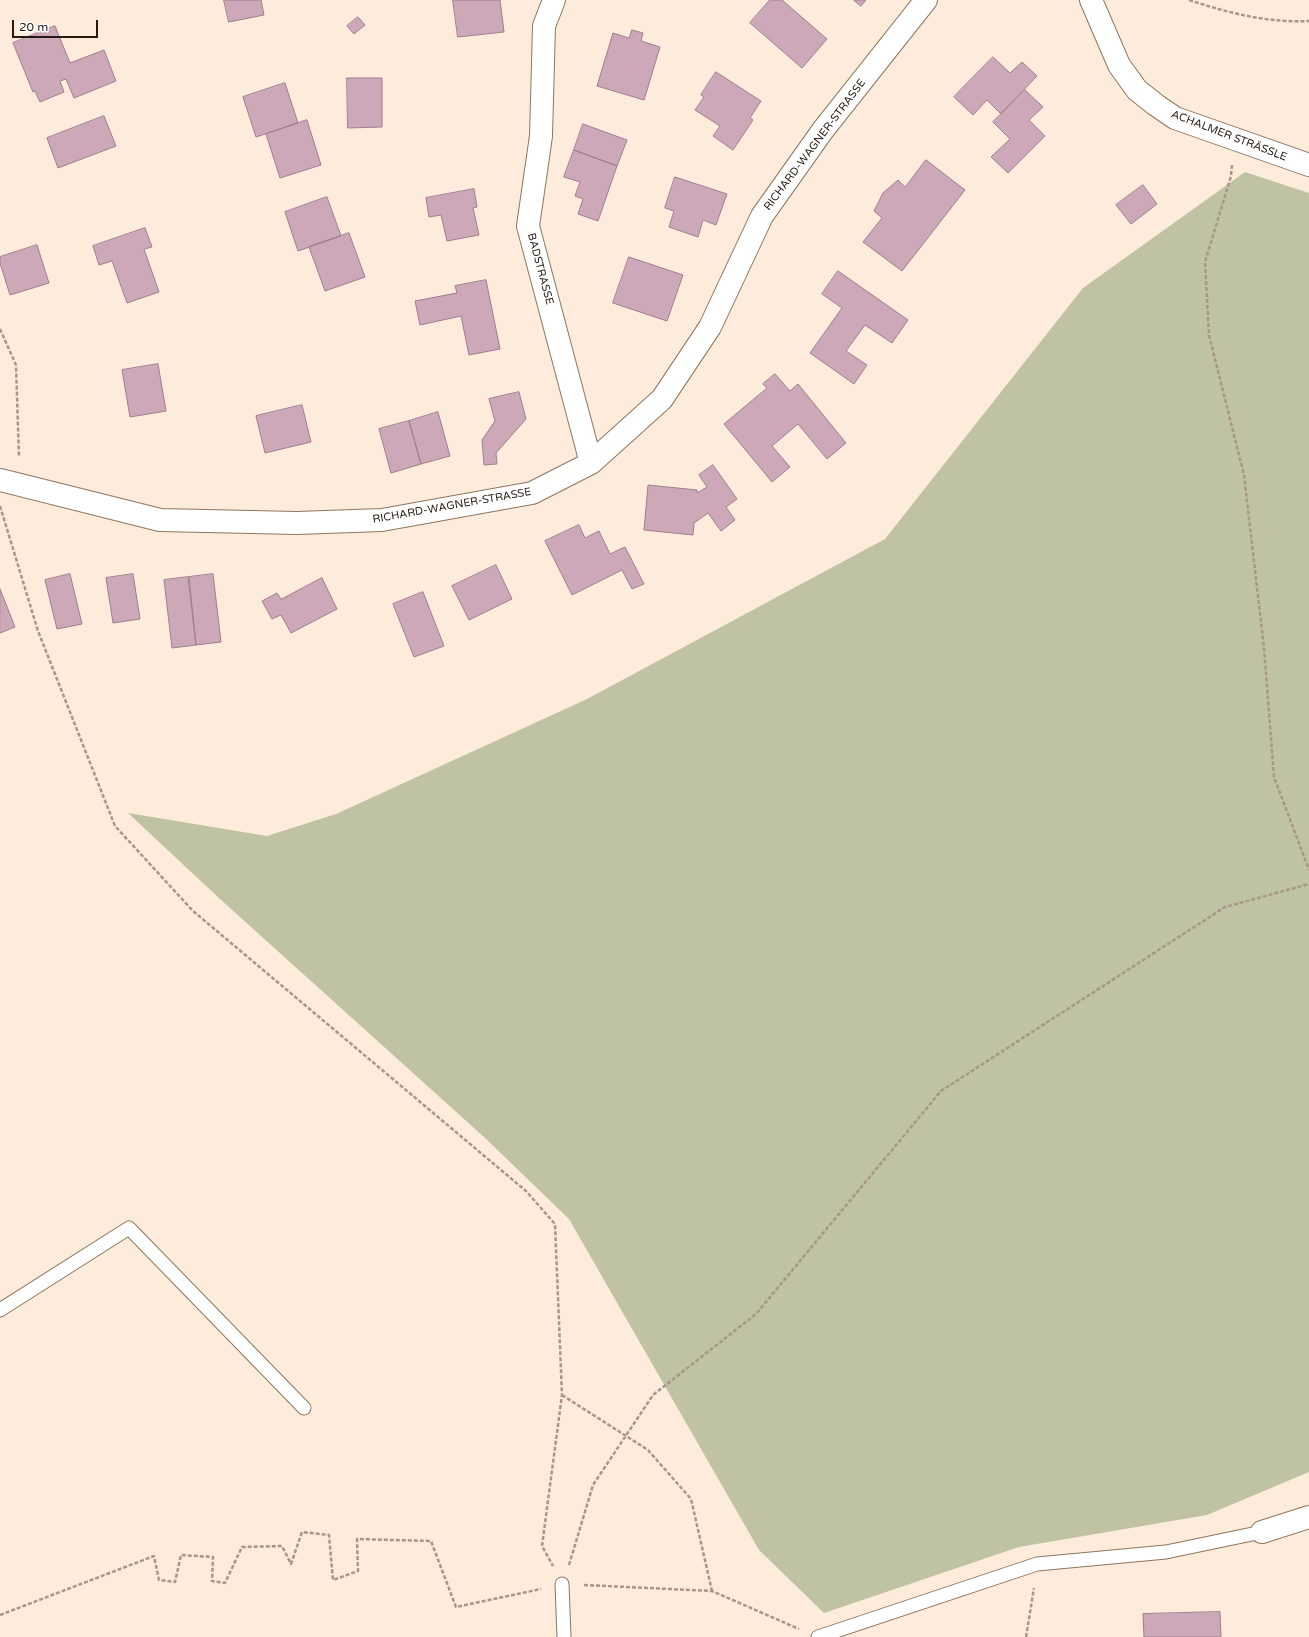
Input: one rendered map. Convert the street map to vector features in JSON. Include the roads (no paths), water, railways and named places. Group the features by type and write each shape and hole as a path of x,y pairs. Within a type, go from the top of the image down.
{"street":[{"name":"BADSTRASSE","path":"554,0 544,26 541,136 528,226 591,463"},
{"name":"RICHARD-WAGNER-STRASSE","path":"10,482 160,520 297,523 382,520 532,493 591,463 662,399 710,327 762,216 823,130 926,0"},
{"name":"ACHALMER STRÄSSLE","path":"1091,0 1118,65 1137,90 1176,118 1309,165"},
{"path":"1262,1532 1309,1517"}],"lane":[{"path":"0,1310 129,1228 304,1408"},
{"path":"818,1637 1037,1564 1166,1552 1262,1532"},
{"path":"562,1584 564,1637"}]}
